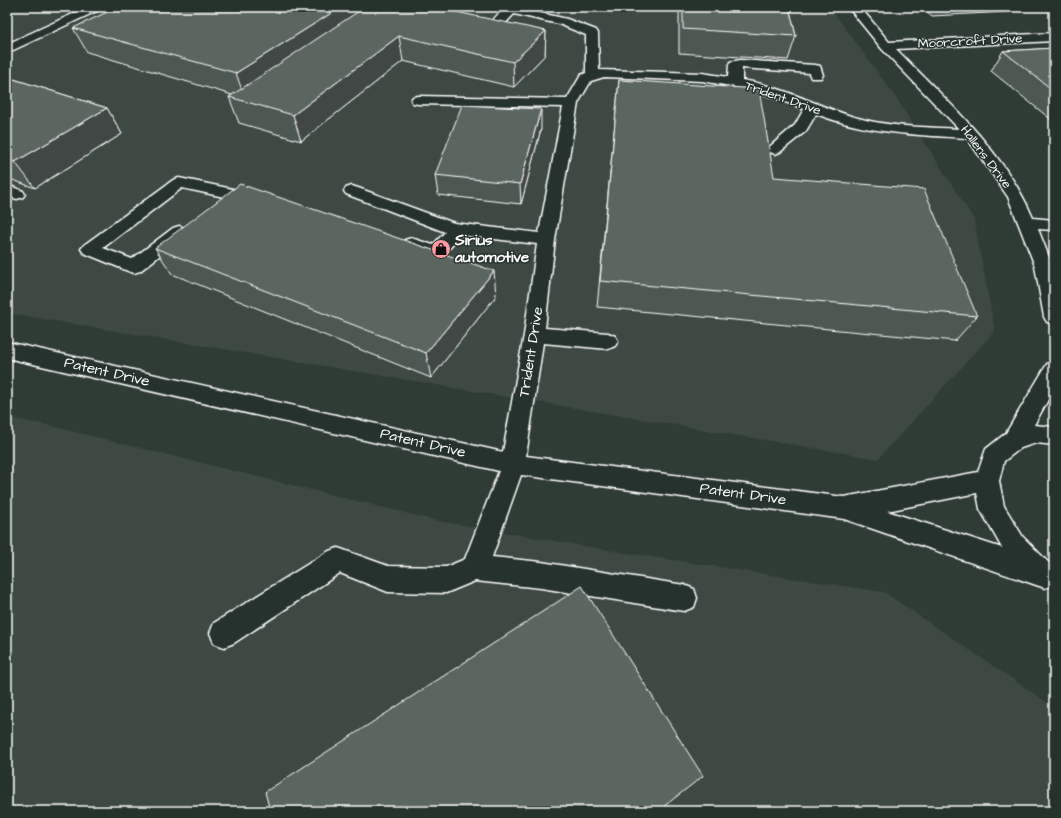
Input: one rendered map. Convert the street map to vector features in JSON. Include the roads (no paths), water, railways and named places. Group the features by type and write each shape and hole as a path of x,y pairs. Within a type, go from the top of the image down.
{"street":[{"path":"7,49 97,7"},
{"name":"Hallens Drive","path":"854,7 886,46 972,134 1016,197 1044,266 1054,317"},
{"path":"520,37 493,31 495,24 512,10 578,25 592,33 593,74"},
{"name":"Moorcroft Drive","path":"886,46 1054,37"},
{"path":"735,83 735,65 740,64 815,68"},
{"name":"Trident Drive","path":"475,568 513,464 534,335 546,240 571,103 586,78 593,74 604,73 702,77 756,86 812,108 858,123 898,129 972,134"},
{"path":"418,100 571,103"},
{"path":"775,149 801,128 812,108"},
{"path":"194,221 134,267 90,249 179,183 275,203"},
{"path":"352,191 451,228 546,240"},
{"path":"212,207 230,193"},
{"path":"1027,223 1054,225"},
{"path":"436,253 457,229"},
{"path":"394,239 456,260"},
{"path":"534,335 608,341"},
{"name":"Patent Drive","path":"7,350 513,464 844,508 1050,578"},
{"path":"1050,578 1014,545 992,509 987,481 994,456 1014,440 1054,370"},
{"path":"1014,440 1036,434 1054,436"},
{"name":"Patent Drive","path":"844,508 987,481"},
{"path":"224,633 338,560 388,578 446,580 475,568 540,575 684,598"}],"place":[{"name":"Sirius automotive","path":"441,249"}]}
